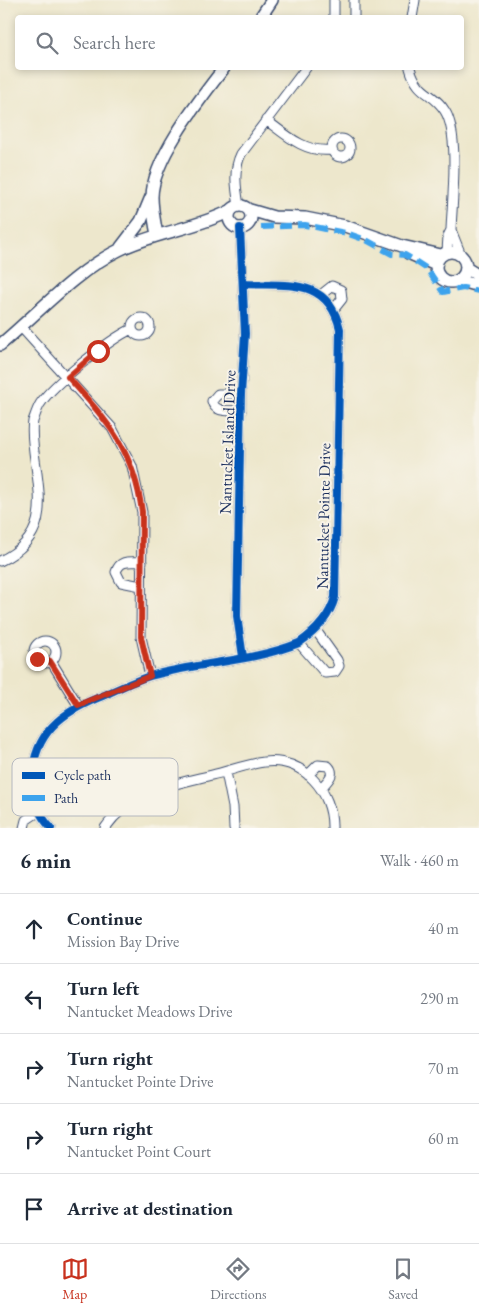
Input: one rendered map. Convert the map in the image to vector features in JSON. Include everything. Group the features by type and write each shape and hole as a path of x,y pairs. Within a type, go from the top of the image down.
{"street":[{"path":"262,15 272,0"},
{"path":"334,0 334,15"},
{"path":"354,0 354,15"},
{"path":"412,15 415,0"},
{"path":"119,250 141,222 152,196 162,162 173,141 223,70"},
{"path":"240,225 229,218 234,208 237,162 304,70"},
{"path":"411,70 418,88 438,103 445,112 449,122 453,148 451,230 466,268 479,276"},
{"path":"266,120 297,143 312,150 331,150"},
{"path":"152,196 156,235"},
{"path":"0,345 80,276 119,250 156,235 208,222 234,208 246,207 250,210 274,216 305,218 345,226 402,246 410,254 441,258 453,252 461,255"},
{"path":"240,225 250,210"},
{"path":"208,222 240,225 274,216"},
{"name":"Nantucket Island Drive","path":"240,225 245,334 241,411 236,616 243,657"},
{"path":"451,230 436,270 443,279 453,282 462,277 466,268"},
{"path":"458,280 479,286"},
{"path":"244,284 298,286 322,294 332,286 342,290 342,299 334,309"},
{"name":"Nantucket Pointe Drive","path":"35,758 42,740 59,718 78,705 150,676 243,657 299,643 315,629 330,610 335,597 340,329 334,309 322,294"},
{"path":"21,327 112,428 132,466 142,512 141,637 150,676"},
{"path":"0,561 13,555 24,545 37,525 40,512 32,431 40,404 106,345 132,329"},
{"path":"241,411 218,410 212,401 218,394 242,394"},
{"path":"141,586 121,582 116,572 118,567 124,562 142,562"},
{"path":"299,643 325,673 336,672 339,666 337,660 315,629"},
{"path":"50,661 78,705"},
{"path":"178,783 264,762 275,762 296,767 322,787 331,813 332,828"},
{"path":"308,775 318,765 328,766 331,771 331,777 322,787"},
{"path":"226,772 233,807 234,828"},
{"path":"24,828 26,820 32,816"},
{"name":"Nantucket Pointe Drive","path":"41,816 49,828"},
{"path":"105,828 115,816"}],"marked path":[{"path":"261,227 305,225 346,233 366,240 392,254 405,255 415,261 427,269 443,292 463,288 479,291"}],"cycle path":[{"path":"240,228 245,334 241,394 237,616 243,657"},
{"path":"35,758 41,742 48,731 68,713 79,707 144,678 169,671 263,654 299,643 311,634 330,611 335,597 340,329 334,312 326,300 316,292 290,285 244,284"},
{"path":"42,816 51,828"}],"route":[{"path":"37,659 44,662 50,661 78,705 150,676 141,637 142,512 140,493 132,466 112,428 68,377 98,351"}]}
